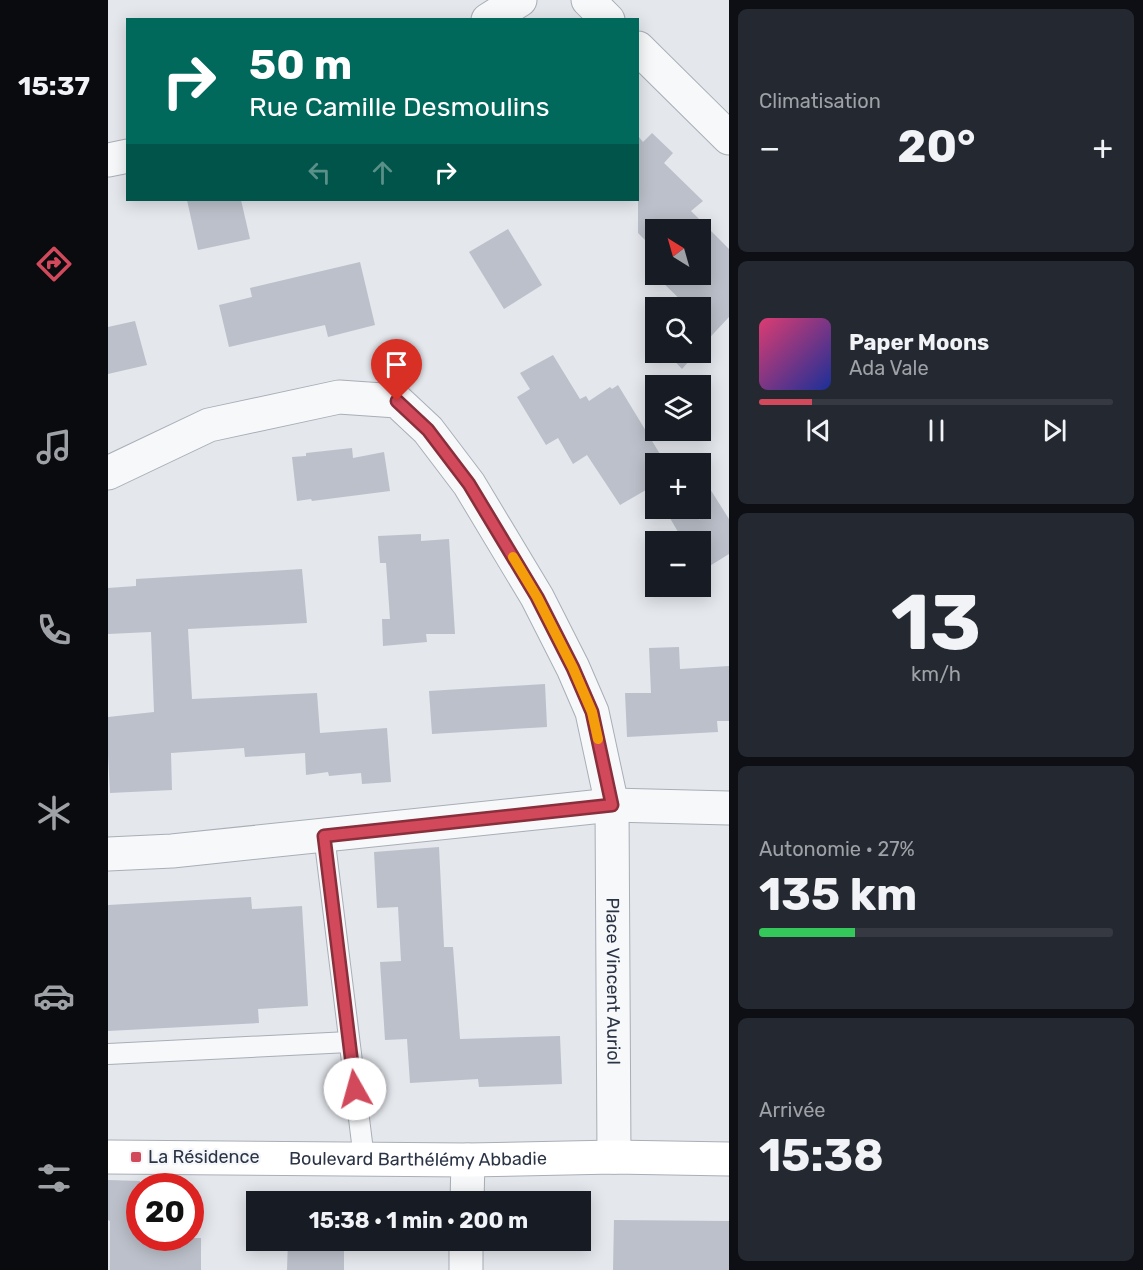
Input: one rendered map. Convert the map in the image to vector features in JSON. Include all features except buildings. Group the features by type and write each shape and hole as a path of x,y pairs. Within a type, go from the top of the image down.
{"street":[{"path":"491,18 520,0"},
{"path":"588,0 606,18"},
{"path":"639,49 729,138"},
{"path":"108,160 126,156"},
{"name":"Place Vincent Auriol","path":"108,473 209,425 339,398 397,401 428,430 469,484 537,597 573,668 592,712 612,805 614,1157"},
{"path":"108,854 172,851 612,805 729,808"},
{"name":"Boulevard Barthélémy Abbadie","path":"108,1157 468,1160 614,1157 729,1159"},
{"path":"467,1191 468,1160"},
{"path":"466,1251 466,1270"}],"lane":[{"path":"324,836 364,1159"},
{"path":"108,1054 349,1042"}],"slow traffic":[{"path":"513,557 537,597 573,668 592,712 598,739"}],"place":[{"name":"La Résidence","path":"136,1157"}],"route":[{"path":"355,1089 324,836 612,805 592,712 573,668 537,597 469,484 428,430 397,401"}]}
